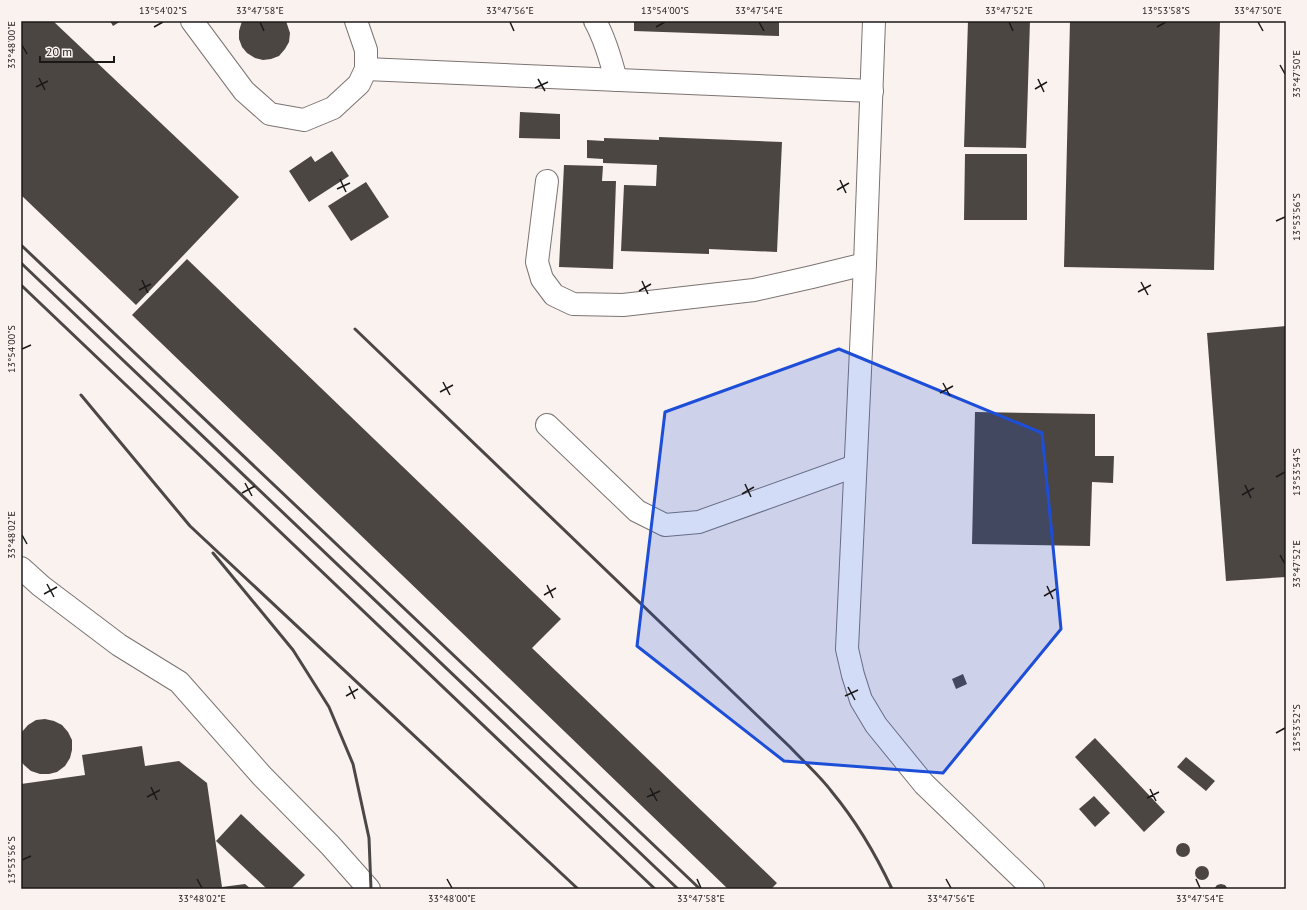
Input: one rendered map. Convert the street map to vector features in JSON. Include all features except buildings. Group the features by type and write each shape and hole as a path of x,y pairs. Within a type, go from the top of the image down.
{"street":[{"path":"192,21 244,91 270,114 304,120 333,108 359,84 366,69 366,50 356,21"},
{"path":"595,21 600,30 616,80"},
{"path":"874,21 865,264 846,649 861,700 876,724 924,784 1033,889"},
{"path":"366,69 872,91"},
{"path":"547,181 537,262 542,279 554,295 573,304 622,305 754,290 865,264"},
{"path":"547,425 637,511 665,525 699,522 855,466"},
{"path":"21,568 41,586 119,645 179,682 262,776 330,845 369,889"}],"highlighted area":[{"path":"839,349 1042,433 1061,629 943,773 784,761 637,646 665,412"}],"railway":[{"path":"21,245 700,889"},
{"path":"21,263 678,889"},
{"path":"21,285 655,889"},
{"path":"355,329 790,747 817,775 841,803 857,826 892,889"},
{"path":"81,395 190,526 578,889"},
{"path":"213,553 293,650 329,707 353,764 369,838 371,889"}]}
